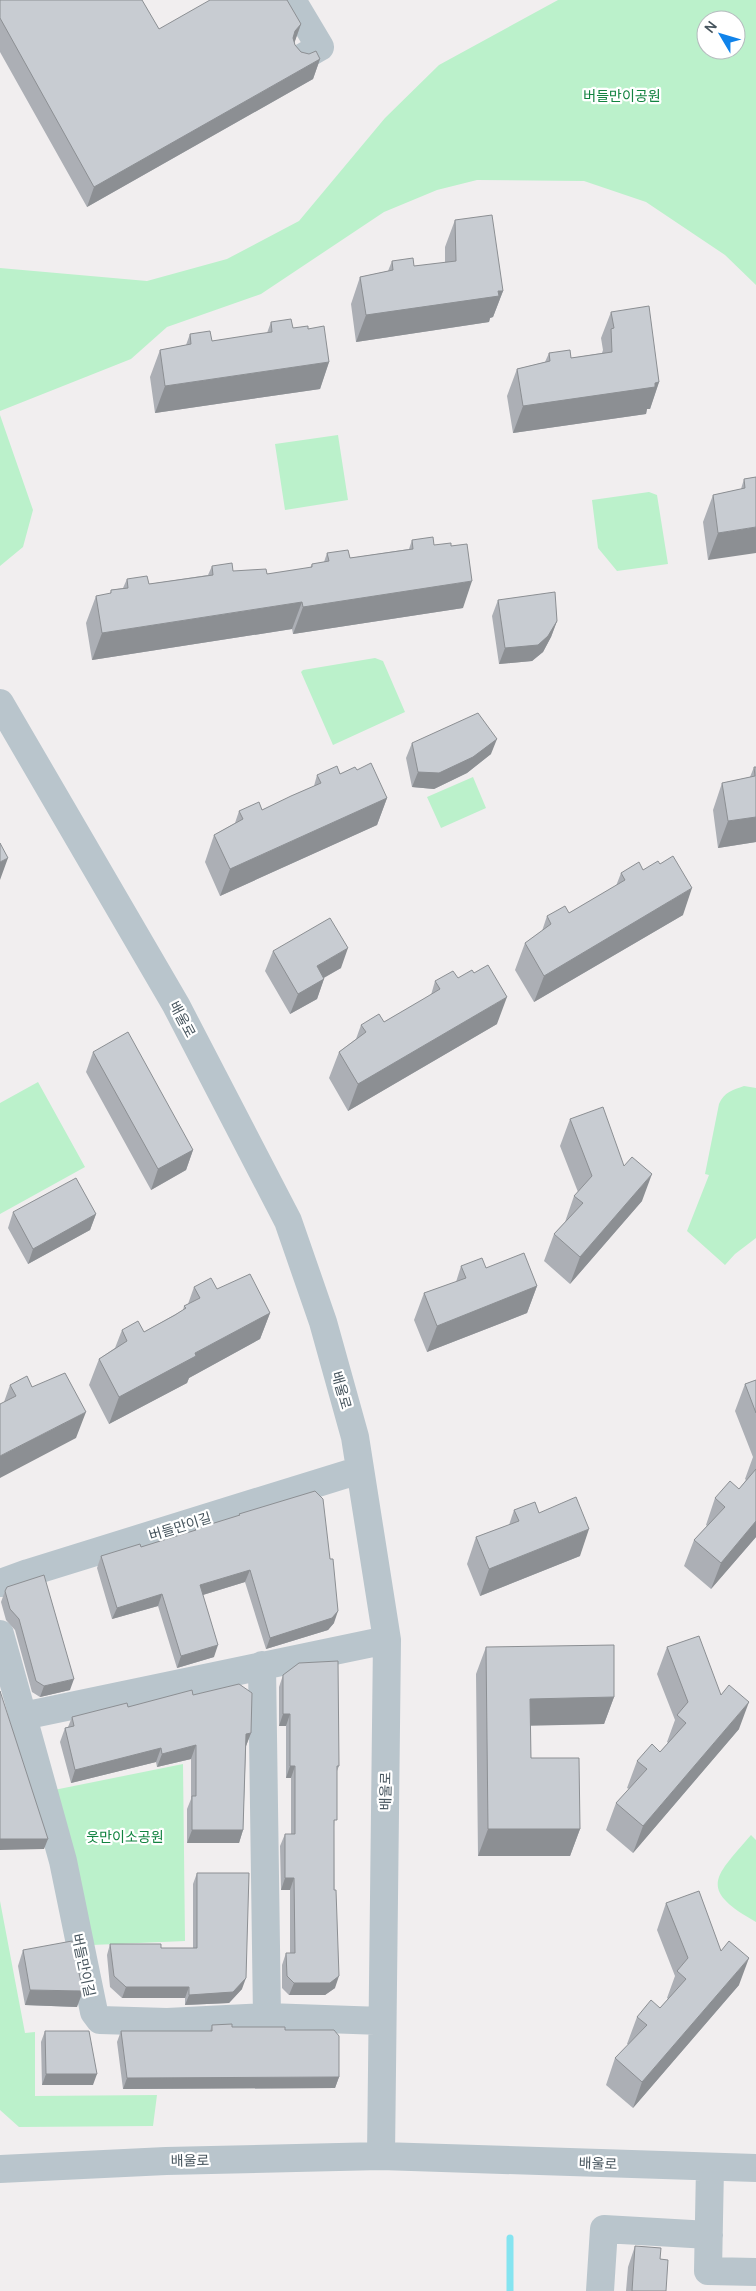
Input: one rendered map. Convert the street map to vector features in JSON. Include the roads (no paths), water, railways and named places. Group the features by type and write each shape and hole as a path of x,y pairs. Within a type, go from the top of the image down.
{"street":[{"path":"292,0 320,47 301,58"},
{"name":"배울로","path":"0,703 176,1005 288,1221 322,1322 355,1437 387,1640 381,2156"},
{"name":"버들만이길","path":"0,1583 360,1470"},
{"name":"버들만이길","path":"0,1634 63,1861 94,2012 100,2020 167,2022 267,2016 382,2021"},
{"path":"23,1716 387,1640"},
{"path":"262,1666 267,2016"},
{"name":"배울로","path":"0,2169 166,2161 381,2156 756,2168"},
{"path":"710,2167 708,2271 756,2272"},
{"path":"600,2291 604,2230 709,2235"}],"waterway":[{"path":"510,2238 510,2291"}],"park label":[{"name":"버들만이공원","path":"622,95"},
{"name":"웃만이소공원","path":"125,1836"}]}
